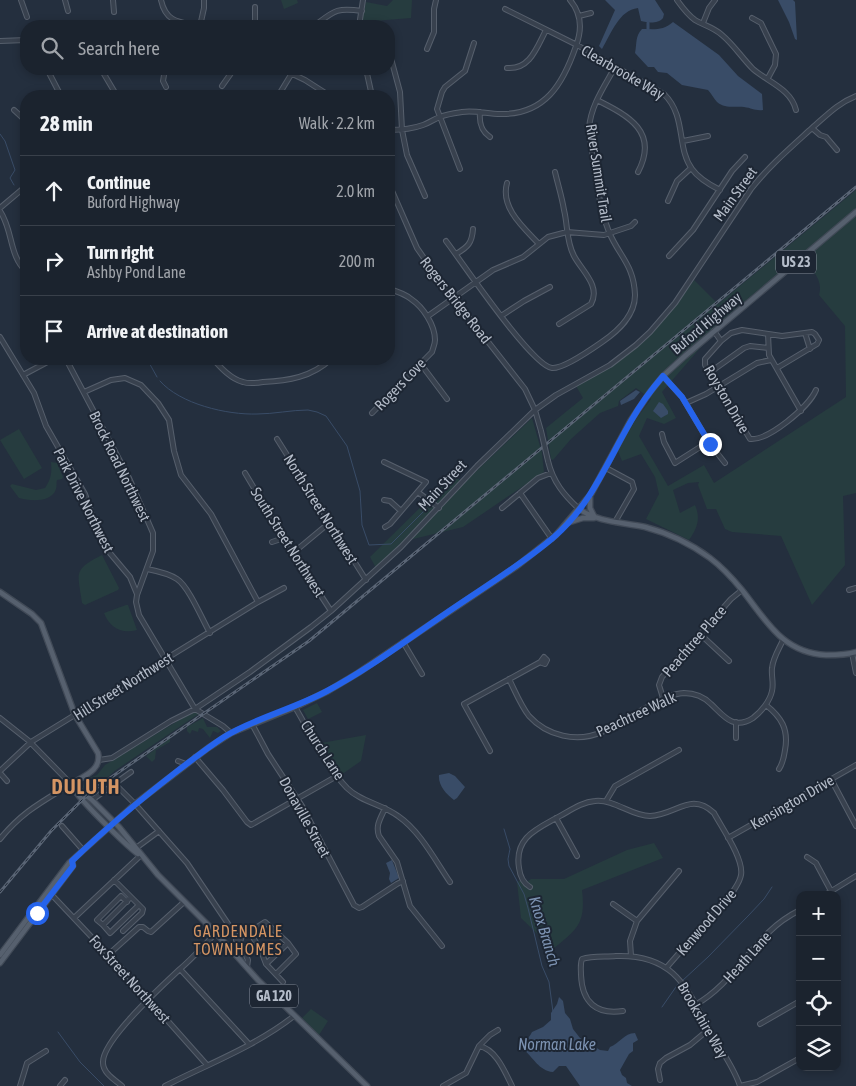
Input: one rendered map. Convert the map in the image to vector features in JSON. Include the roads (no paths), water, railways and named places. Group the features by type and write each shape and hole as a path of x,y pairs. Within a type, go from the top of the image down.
{"main road":[{"name":"Buford Highway","path":"50,891 69,863 111,824 195,757 231,733 296,707 328,691 517,566 552,539 590,496 631,420 663,376 856,212"},
{"path":"590,496 590,508 596,518"},
{"path":"579,509 596,518"},
{"path":"566,524 576,519 596,518 646,527 674,537 693,547 719,566 742,590 770,628 783,640 820,655 854,652"},
{"path":"0,592 32,614 40,623 75,715 97,750 99,760"},
{"name":"Main Street","path":"71,784 96,768 99,760"},
{"path":"82,777 81,787 87,796"},
{"path":"71,784 92,800 111,824"},
{"path":"71,784 72,788 111,824"},
{"name":"GA 120","path":"111,824 136,848 140,855"},
{"name":"GA 120","path":"111,824 124,842 140,855 216,933 258,980 367,1086"},
{"name":"Buford Highway","path":"0,955 50,891 73,866 72,861"},
{"path":"0,963 38,911 50,891"},
{"path":"10,950 9,946 16,937 16,933"}],"street":[{"path":"21,0 27,17"},
{"path":"65,0 68,11"},
{"path":"114,0 114,12"},
{"path":"161,0 168,17 175,20"},
{"path":"201,20 204,0"},
{"path":"360,20 363,0"},
{"path":"427,49 434,32 436,0"},
{"path":"395,130 422,125 440,116 465,111 514,114 544,102 560,84 572,60 580,30 579,16 570,0"},
{"path":"677,0 693,19 703,22 721,34 753,69 768,78 789,96 795,103 796,110"},
{"path":"703,22 715,0"},
{"path":"255,7 255,20"},
{"path":"322,20 341,9 362,11"},
{"name":"Clearbrooke Way","path":"505,9 652,86 672,102 677,112 684,149 691,168"},
{"path":"579,16 591,13"},
{"path":"752,18 761,23 776,54 775,65 768,78"},
{"path":"507,68 521,66 530,59 546,30"},
{"path":"0,41 20,40"},
{"path":"460,170 438,109 445,87 465,71 474,43"},
{"name":"River Summit Trail","path":"446,241 501,316 544,366 557,368 609,337 632,313 635,294 632,276 610,233 603,212 589,128 590,114 615,67"},
{"path":"50,75 58,90"},
{"path":"105,75 114,90"},
{"path":"164,75 166,87"},
{"path":"222,86 230,75"},
{"path":"282,90 291,75"},
{"path":"296,75 321,90"},
{"path":"367,75 371,90"},
{"path":"395,75 401,100 402,130 410,166 425,196"},
{"name":"Main Street","path":"99,760 112,758 194,709 250,672 331,611 366,580 439,508 471,472 535,410 556,395 623,356 650,332 675,303 752,188 774,163 839,104 856,96"},
{"path":"597,100 628,118 642,131 646,147 644,161 638,172"},
{"path":"14,110 20,116"},
{"path":"480,112 481,127 484,133 490,137"},
{"path":"812,128 817,133 826,137 837,150"},
{"path":"683,141 708,136"},
{"path":"669,256 693,230 738,163 745,157"},
{"path":"668,200 677,181 691,168 720,190"},
{"path":"555,172 572,250 592,284 595,294 591,304 559,324"},
{"path":"508,183 504,193 511,212 539,244"},
{"path":"20,192 0,210 8,224 17,260 20,264"},
{"name":"Rogers Bridge Road","path":"395,198 417,248 525,389 535,410 551,473 560,489 579,509"},
{"path":"428,316 493,270 523,257 548,237 567,232 604,235 630,226 635,222"},
{"path":"456,254 468,247 472,241 473,229"},
{"path":"501,316 524,301 550,288"},
{"name":"Rogers Cove","path":"372,413 432,352 435,341 428,316 410,298 395,292"},
{"name":"Royston Drive","path":"805,333 782,336 742,330 731,333 705,358 705,365 752,440 760,438 795,417 816,390"},
{"name":"Royston Drive","path":"714,331 721,341"},
{"path":"777,368 810,349 817,344 818,340 814,333 805,333 810,349"},
{"path":"768,334 768,348 771,360 801,411"},
{"name":"Park Drive Northwest","path":"0,337 23,374 46,426 85,494 97,530 109,552 130,577 138,595"},
{"path":"710,373 744,348 750,346 768,348"},
{"path":"686,403 757,364 771,360"},
{"path":"420,364 447,399"},
{"path":"23,374 42,365"},
{"name":"Brock Road Northwest","path":"69,365 129,478 152,533 153,551 136,602 139,615 194,709"},
{"path":"218,365 234,378 243,382 255,383 300,378 324,365"},
{"path":"663,376 686,403 708,442 725,464"},
{"path":"84,392 111,380 125,378 141,385 158,402 169,420 174,451 181,475 212,514 258,602 284,588"},
{"path":"662,434 664,442 676,463 708,442"},
{"name":"North Street Northwest","path":"277,439 366,580"},
{"path":"384,462 426,482 419,493 390,524 384,527"},
{"path":"606,468 632,482 634,489 615,522"},
{"name":"South Street Northwest","path":"245,473 293,553 331,611"},
{"path":"502,508 538,478 551,473"},
{"path":"419,493 439,508"},
{"path":"520,493 552,539"},
{"path":"384,500 390,501 401,512"},
{"path":"293,553 329,523"},
{"path":"272,542 284,538"},
{"path":"147,569 178,579 210,633"},
{"path":"849,590 856,588"},
{"name":"Peachtree Place","path":"663,698 659,685 662,677 731,599 742,590"},
{"name":"Hill Street Northwest","path":"0,772 31,742 258,602"},
{"path":"700,634 729,661"},
{"path":"736,738 736,722 751,719 766,705 773,690 772,667 783,640"},
{"path":"403,642 422,674"},
{"path":"854,652 856,673"},
{"path":"490,751 464,704 544,660"},
{"name":"Peachtree Walk","path":"509,680 528,714 538,724 552,732 566,736 586,736 600,733 663,698 682,693 698,695 711,704 723,717 736,722"},
{"path":"766,705 778,714 787,732 783,763 779,769"},
{"name":"Church Lane","path":"296,707 337,776 358,797 385,808 407,824 450,882"},
{"path":"194,709 223,726 231,733"},
{"path":"0,718 31,742 71,784"},
{"name":"Donaville Street","path":"252,724 268,754 297,799 354,905 359,908 403,881"},
{"path":"530,887 523,882 519,870 518,856 522,843 534,830 580,805 593,801 606,801 615,786 679,750"},
{"path":"195,757 247,822 251,824 337,776"},
{"path":"178,761 186,764"},
{"name":"Kensington Drive","path":"728,838 856,765"},
{"path":"0,772 8,780"},
{"path":"92,800 131,772"},
{"path":"831,779 856,826"},
{"path":"114,783 194,871 239,939 248,960 247,967"},
{"name":"Main Street","path":"0,839 35,804 71,784"},
{"name":"Kenwood Drive","path":"606,801 641,815 649,816 660,815 693,803 703,804 714,813 740,863 741,874 739,883 667,967"},
{"path":"385,808 377,831 385,846 395,858 410,906 442,946"},
{"path":"556,818 577,856"},
{"path":"62,826 83,850"},
{"path":"136,848 159,831"},
{"path":"74,918 140,855"},
{"path":"807,856 816,863 832,891 856,876"},
{"path":"631,956 630,941 637,921 679,872"},
{"path":"114,880 143,911 124,930 120,923"},
{"name":"Fox Street Northwest","path":"50,891 207,1065"},
{"path":"126,902 121,896 97,920 110,932 139,905"},
{"path":"103,925 131,897"},
{"path":"108,955 139,927 152,932 184,902"},
{"path":"613,904 637,921"},
{"name":"Heath Lane","path":"696,1005 717,991 767,933 782,920 796,912"},
{"path":"239,939 264,922 288,943 296,954 276,974"},
{"path":"250,932 266,964 284,982"},
{"path":"122,1086 104,1069 102,1062 108,1046 148,998 216,933"},
{"path":"266,964 288,943"},
{"name":"Brookshire Way","path":"622,1012 601,1011 584,995 581,981 581,962 584,958 631,956 651,960 667,967 677,976 696,1005 740,1086"},
{"path":"180,969 249,1044"},
{"path":"760,1024 796,1003"},
{"path":"165,1086 249,1044 283,1025 294,1016"},
{"path":"660,1080 658,1069 660,1063 690,1045 709,1029"},
{"path":"443,1086 466,1073 479,1046 498,1030"},
{"path":"479,1046 486,1048 496,1057 512,1086"},
{"path":"20,1086 27,1063 46,1051"},
{"path":"740,1086 757,1082 796,1060"},
{"path":"60,1086 65,1080"}],"water":[{"path":"605,0 655,0 664,14 663,18 650,23 641,21 638,8 631,10 616,24 602,49 599,46 615,10"},
{"path":"778,0 793,0 795,2 797,40 795,39"},
{"path":"673,22 719,55 738,76 762,94 763,110 723,106 717,102 708,90 682,85 667,73 658,72 654,67 648,67 635,53 638,34 642,29 662,28"},
{"path":"636,390 640,392 634,399 621,405 620,401"},
{"path":"659,402 668,411 668,414 661,418 653,411"},
{"path":"449,773 455,776 465,787 454,800 443,789 439,779 439,775"},
{"path":"392,860 399,878 391,883 386,863"},
{"name":"Norman Lake","path":"559,997 563,1001 565,1013 570,1019 573,1029 580,1038 600,1050 608,1051 610,1047 631,1033 635,1033 638,1040 633,1043 633,1051 629,1054 620,1070 627,1083 632,1086 580,1086 566,1066 559,1066 553,1072 548,1071 540,1066 523,1049 521,1046 523,1042 532,1032 543,1027 551,1020 551,1013"}],"waterway":[{"path":"648,23 648,29"},
{"path":"0,134 5,141 15,170 10,178 14,185"},
{"path":"150,365 157,377"},
{"path":"160,381 179,396 218,410 245,414 308,410 326,416 347,446 360,491 362,525 369,545 391,544 424,511"},
{"name":"Knox Branch","path":"504,829 510,849 509,866 524,894 542,966 549,982 553,1012"},
{"path":"682,981 748,916 772,887"},
{"path":"662,1007 678,984"},
{"path":"58,1032 80,1062 104,1086"}],"railway":[{"path":"0,892 51,831 83,799 100,785 309,641 856,187"}],"district":[{"name":"DULUTH","path":"86,786"},
{"name":"GARDENDALE TOWNHOMES","path":"238,940"}]}
